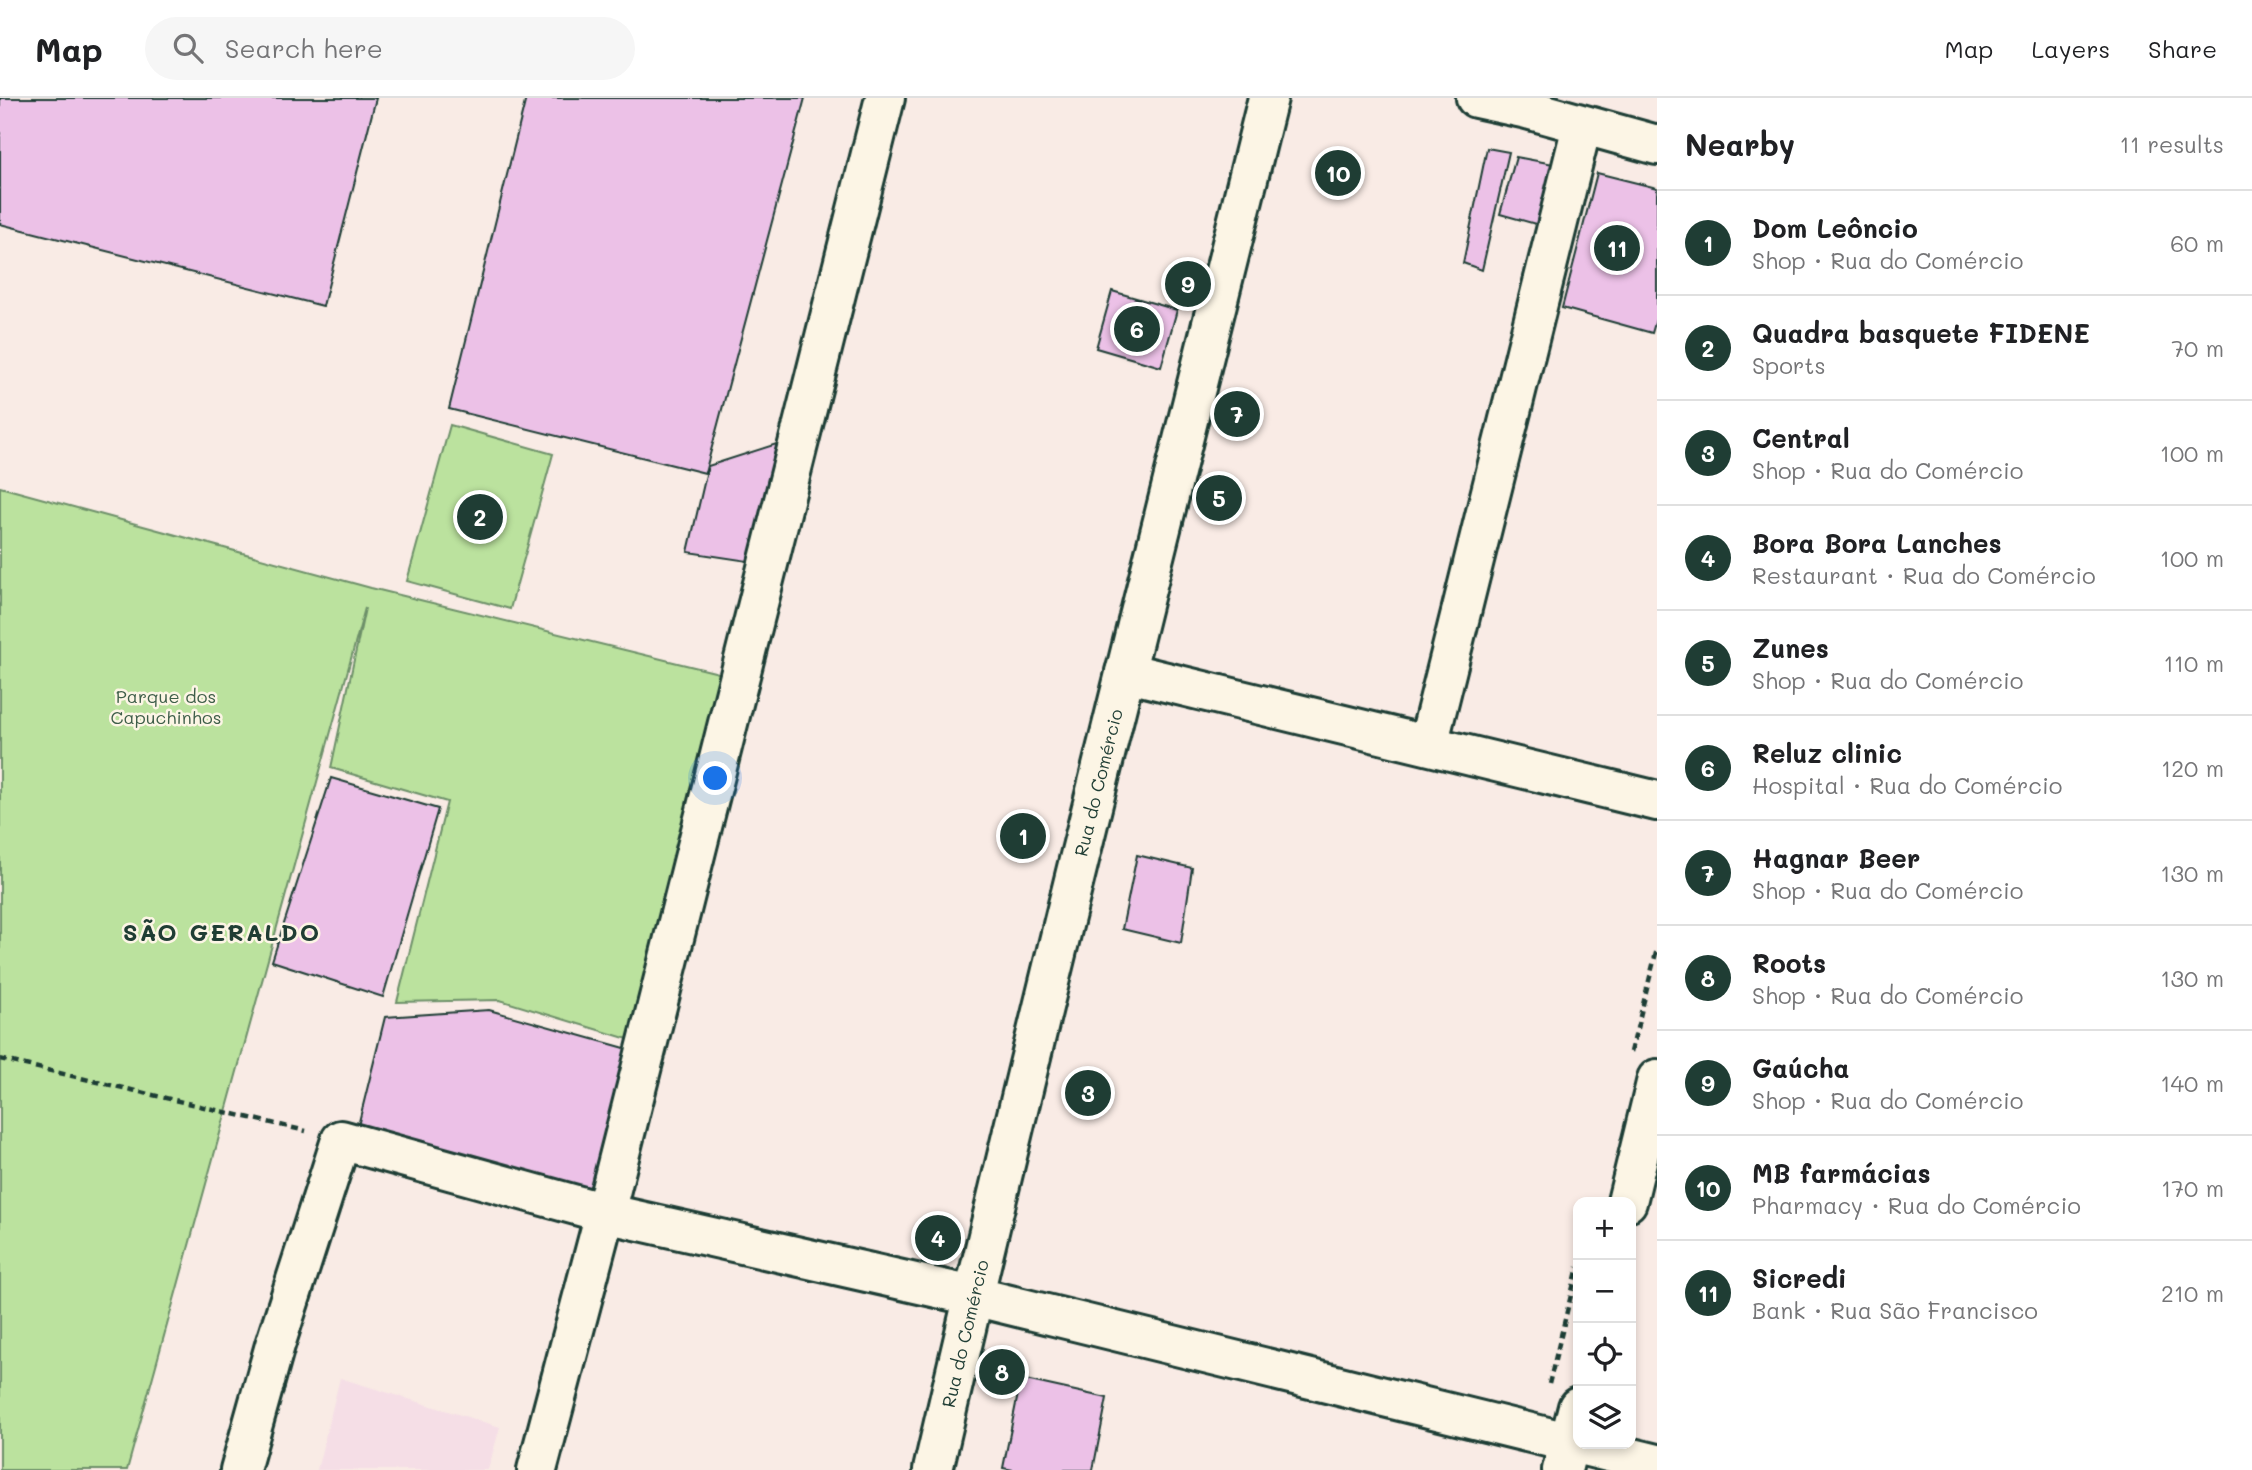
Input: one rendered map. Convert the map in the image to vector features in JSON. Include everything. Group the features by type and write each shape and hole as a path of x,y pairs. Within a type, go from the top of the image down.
{"street":[{"path":"537,1470 605,1213 885,98"},
{"name":"Rua do Comércio","path":"933,1470 1125,672 1269,98"},
{"path":"1476,98 1657,145"},
{"path":"1428,745 1582,126"},
{"path":"1125,672 1657,801"},
{"path":"1628,1197 1657,1079"},
{"path":"240,1470 275,1345 341,1139 605,1213 973,1296 1562,1438 1657,1464"}],"path":[{"path":"0,1059 341,1139"},
{"path":"1562,1438 1573,1320"}],"shaded area":[{"path":"340,1378 500,1427 488,1470 317,1470"}],"green space":[{"path":"450,425 553,454 510,609 407,581"},
{"name":"Parque dos Capuchinhos","path":"0,487 371,588 735,677 641,1043 500,1000 397,1002 447,802 331,768 365,608 127,1470 0,1470"}],"building":[{"path":"0,98 376,98 323,306 0,224"},
{"path":"526,98 805,98 705,473 449,409"},
{"path":"1487,148 1509,152 1482,270 1463,263"},
{"path":"1516,157 1564,166 1550,228 1500,214"},
{"path":"1597,173 1657,188 1657,316 1652,333 1562,308"},
{"path":"1112,291 1177,310 1161,367 1096,348"},
{"path":"789,440 754,562 688,552 708,466"},
{"path":"331,778 438,809 383,997 272,961"},
{"path":"1137,855 1192,868 1181,943 1122,929"},
{"path":"489,1010 632,1050 595,1199 355,1138 385,1017"},
{"path":"1021,1379 1107,1398 1093,1470 1003,1468"}],"place":[{"name":"MB farmácias","path":"1338,173"},
{"name":"Sicredi","path":"1617,248"},
{"name":"Gaúcha","path":"1188,284"},
{"name":"Reluz clinic","path":"1137,329"},
{"name":"Hagnar Beer","path":"1237,414"},
{"name":"Zunes","path":"1219,498"},
{"name":"Quadra basquete FIDENE","path":"480,517"},
{"name":"Dom Leôncio","path":"1023,836"},
{"name":"Central","path":"1088,1093"},
{"name":"Bora Bora Lanches","path":"938,1238"},
{"name":"Roots","path":"1002,1372"}],"district":[{"name":"SÃO GERALDO","path":"222,931"}]}
